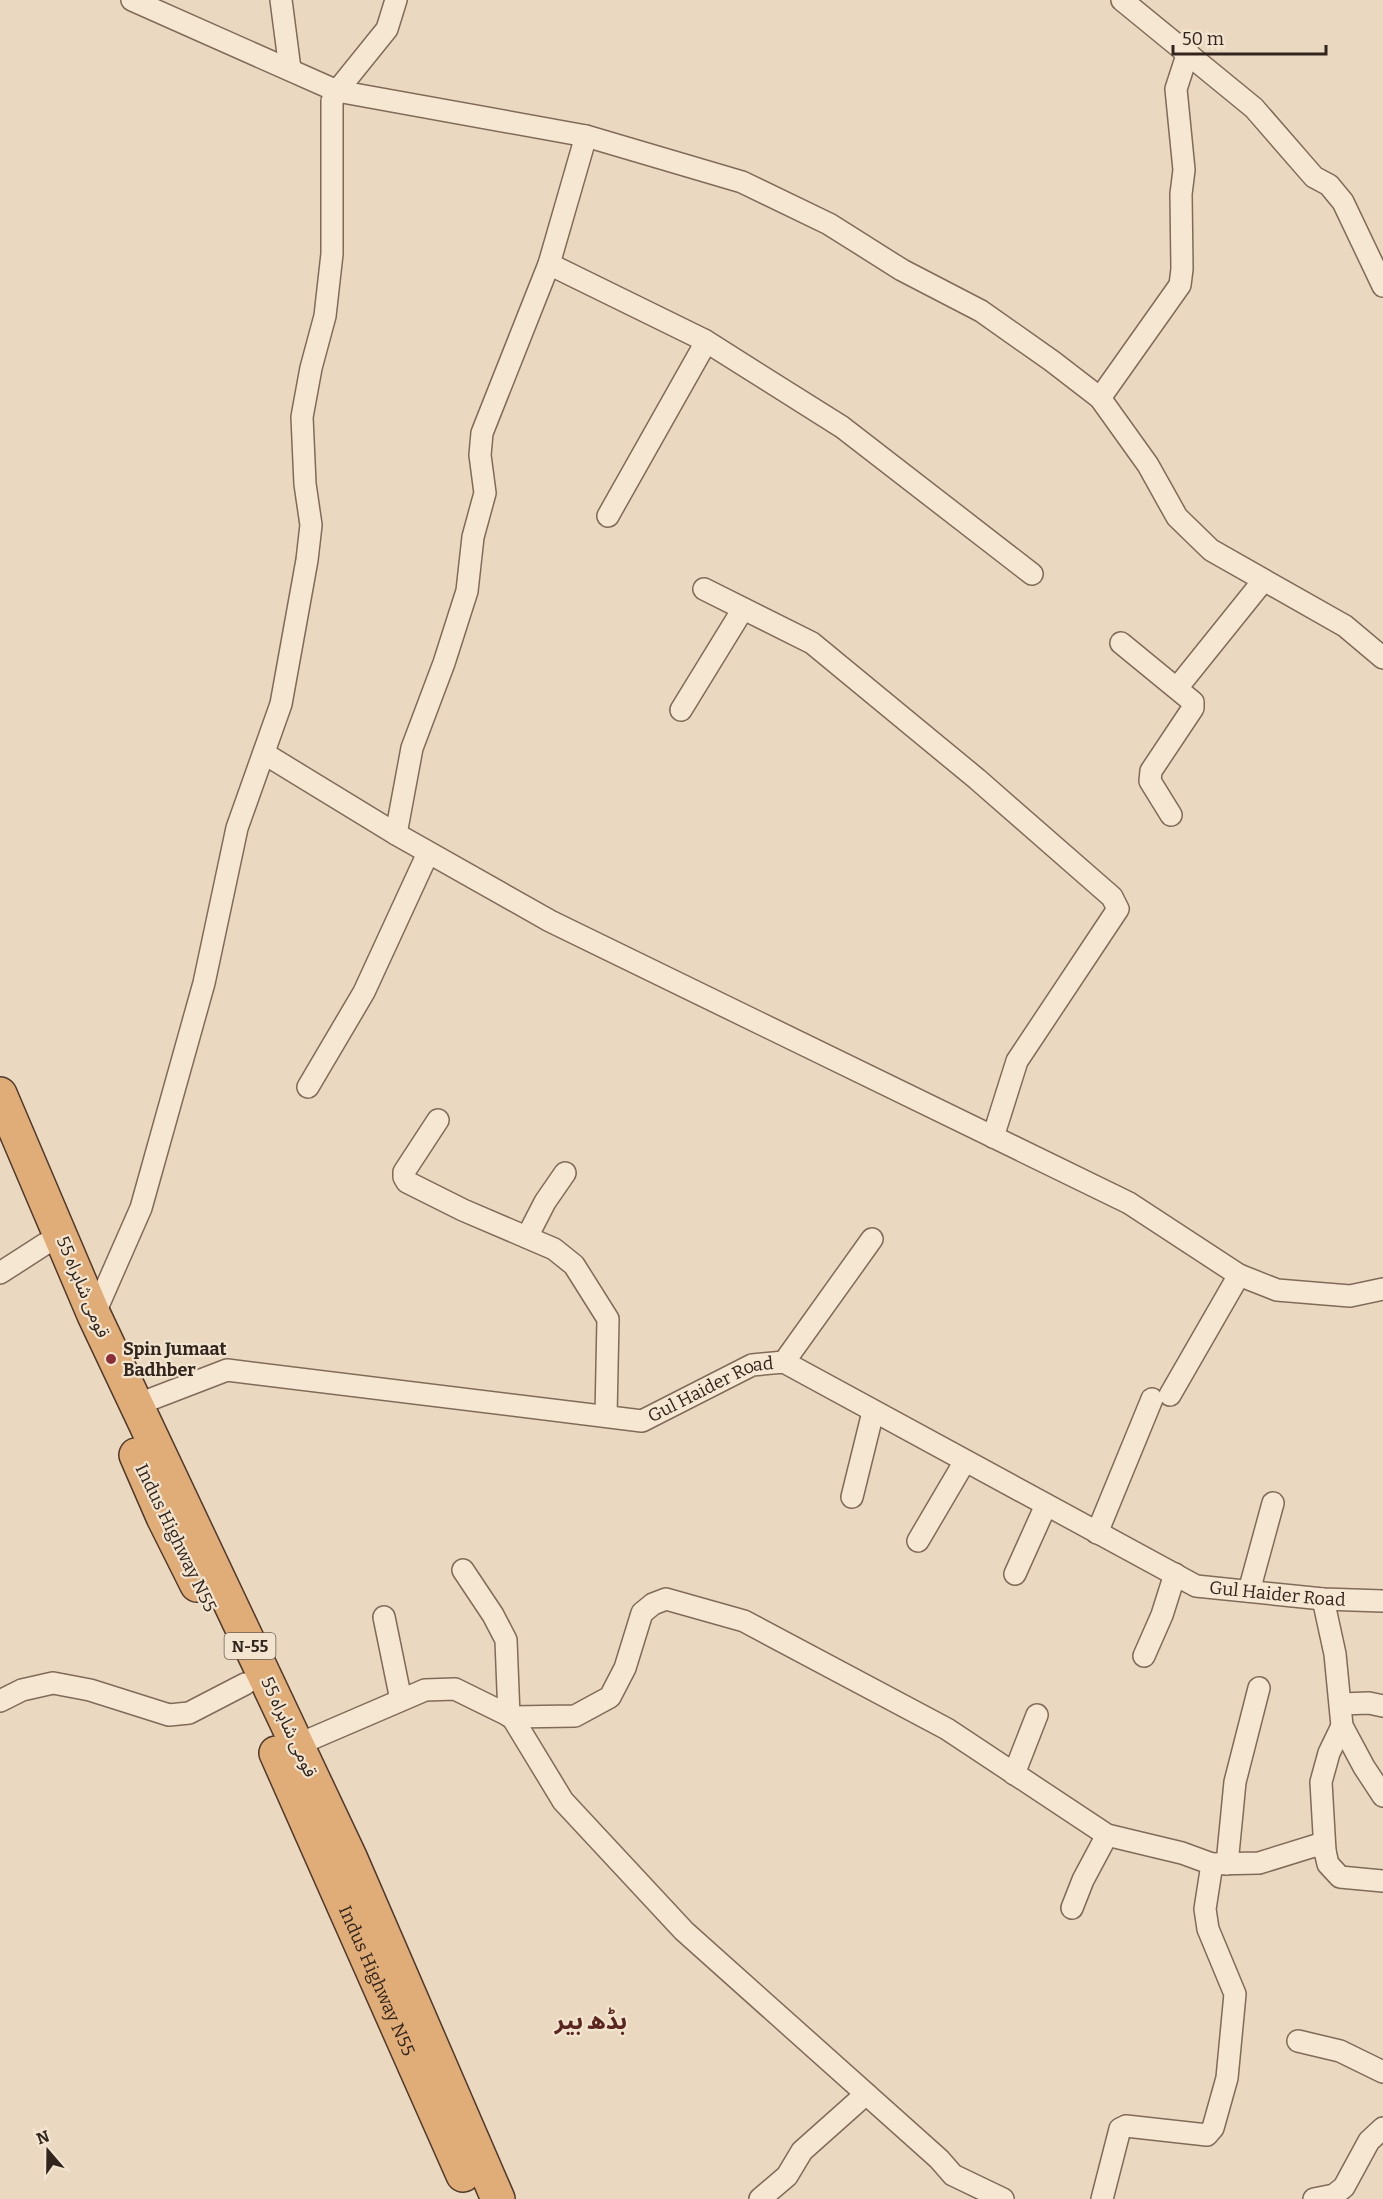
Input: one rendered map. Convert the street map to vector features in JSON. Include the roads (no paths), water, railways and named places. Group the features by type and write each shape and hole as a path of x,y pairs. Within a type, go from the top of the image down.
{"highway":[{"name":"قومی شاہراہ 55","path":"0,1094 94,1315 350,1857 498,2199"},
{"name":"Indus Highway N55","path":"0,1139 163,1517 245,1684 474,2199"}],"street":[{"path":"132,0 337,91 586,136 742,182 829,224 902,270 981,311 1100,398 1148,465 1177,517 1211,550 1345,626 1383,658"},
{"path":"281,0 290,69"},
{"path":"94,1315 141,1208 204,983 237,828 281,704 311,525 305,483 302,417 311,368 325,316 332,254 332,101 337,91 387,29 396,0"},
{"path":"1122,0 1254,108 1314,177 1329,185 1343,202 1383,286"},
{"path":"1100,398 1180,285 1182,269 1181,194 1184,170 1176,89 1188,52"},
{"path":"396,834 412,748 444,663 467,591 472,537 485,493 480,455 482,433 549,264 586,136"},
{"path":"549,264 704,340 842,427 1032,574"},
{"path":"609,516 701,351 704,340"},
{"path":"1177,688 1263,581"},
{"path":"704,589 812,643 977,778 1112,897 1118,909 1017,1061 993,1137"},
{"path":"681,710 743,609"},
{"path":"1121,643 1193,702 1193,708 1151,771 1150,781 1171,815"},
{"path":"265,754 428,853 550,921 1129,1203 1239,1275 1277,1290 1350,1296 1383,1289"},
{"path":"309,1087 364,992 428,853"},
{"path":"438,1120 404,1172 404,1177 407,1182 464,1210 554,1249 574,1265 608,1319 606,1416"},
{"path":"527,1237 545,1202 565,1173"},
{"path":"784,1362 872,1239"},
{"path":"0,1273 45,1244"},
{"path":"1097,1533 1161,1397 1239,1275"},
{"name":"Gul Haider Road","path":"136,1405 227,1370 642,1421 753,1365 784,1362 1196,1586 1323,1599 1383,1601"},
{"path":"852,1497 873,1412"},
{"path":"918,1541 965,1461"},
{"path":"1249,1591 1273,1503"},
{"path":"1015,1574 1046,1505"},
{"path":"463,1570 494,1615 506,1640 510,1717 564,1802 684,1930 953,2175 1003,2199"},
{"path":"1144,1656 1162,1615 1175,1574"},
{"path":"297,1745 425,1690 455,1689 510,1717 575,1716 610,1697 625,1668 642,1612 666,1599 744,1621 947,1729 1107,1835 1220,1864 1259,1863 1317,1845 1325,1851"},
{"path":"1323,1599 1335,1654 1342,1726 1383,1796"},
{"path":"384,1617 400,1700"},
{"path":"0,1701 22,1690 53,1683 90,1690 169,1715 189,1713 245,1684"},
{"path":"1102,2199 1120,2128 1126,2126 1207,2135 1213,2128 1227,2078 1235,1994 1208,1929 1205,1909 1220,1864 1235,1782 1259,1688"},
{"path":"1341,1704 1369,1703 1383,1706"},
{"path":"1014,1774 1037,1715"},
{"path":"1342,1726 1329,1753 1322,1782 1325,1851 1328,1864 1340,1877 1383,1881"},
{"path":"1072,1908 1107,1835"},
{"path":"1298,2041 1340,2051 1383,2072"},
{"path":"760,2199 787,2176 802,2151 866,2094"},
{"path":"1314,2199 1334,2195 1344,2187 1369,2141 1383,2127"}],"place":[{"name":"Spin Jumaat Badhber","path":"111,1359"}],"district":[{"name":"بڈھ بیر","path":"591,2021"}]}
